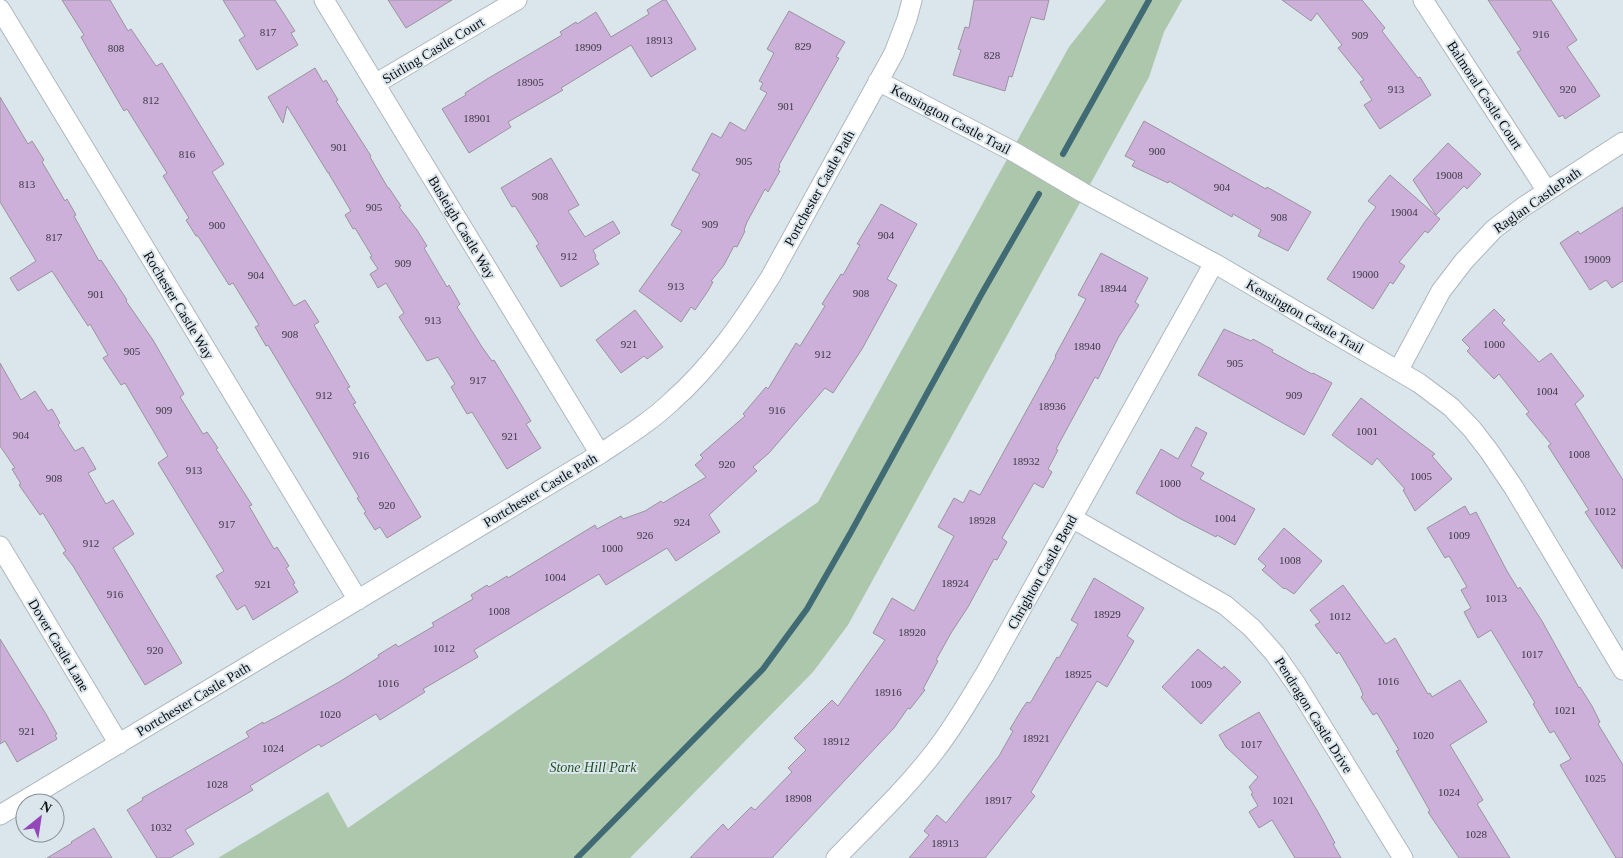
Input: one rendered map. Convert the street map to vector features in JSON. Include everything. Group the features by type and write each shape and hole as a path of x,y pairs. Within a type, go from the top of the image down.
{"street":[{"name":"Busleigh Castle Way","path":"324,0 600,454"},
{"name":"Stirling Castle Court","path":"375,84 517,0"},
{"name":"Portchester Castle Path","path":"0,815 600,454 634,432 671,403 726,344 749,312 771,276 894,52 912,0"},
{"name":"Balmoral Castle Court","path":"1423,0 1547,190"},
{"name":"Rochester Castle Way","path":"0,9 358,600"},
{"name":"Kensington Castle Trail","path":"878,81 1016,153 1082,192 1214,263 1425,387 1451,407 1472,429 1514,488 1623,670"},
{"name":"Raglan CastlePath","path":"1398,371 1441,291 1464,260 1494,229 1523,206 1623,142"},
{"name":"Chrighton Castle Bend","path":"836,858 909,781 952,728 985,674 1214,263"},
{"name":"Pendragon Castle Drive","path":"1072,518 1225,605 1252,628 1275,654 1296,684 1403,858"},
{"name":"Dover Castle Lane","path":"0,546 119,744"}],"green space":[{"name":"Stone Hill Park","path":"1106,0 1182,0 1164,32 1149,77 848,625 813,672 630,858 218,858 328,792 348,828 818,502 1069,47"}],"building":[{"path":"62,0 110,0 128,31 131,29 156,66 162,63 224,164 212,172 294,306 305,300 319,322 314,325 350,387 347,388 356,403 353,404 421,517 387,538 380,527 375,530 364,513 366,512 357,498 359,497 268,345 266,346 255,327 259,325 233,283 229,285 186,220 189,218 163,176 167,173 127,109 124,111 81,37 84,35"},
{"path":"223,0 275,0 295,31 291,33 298,45 257,70 239,40 245,36"},
{"path":"388,0 452,0 406,28"},
{"path":"666,0 696,49 651,77 631,45 561,88 563,90 508,122 511,127 469,153 442,109 466,95 465,93 487,79 562,35 560,32 596,12 611,37 649,14 647,10"},
{"path":"974,0 1049,0 1044,20 1031,17 1012,77 1009,76 1005,91 953,75 961,50 958,49 965,27 969,28"},
{"path":"1282,0 1362,0 1385,28 1382,31 1418,78 1420,77 1431,95 1380,129 1364,105 1372,100 1360,82 1364,80 1338,48 1342,45 1317,13 1311,21"},
{"path":"1488,0 1551,0 1577,40 1567,47 1600,96 1565,119 1563,115 1559,117 1517,52 1521,50"},
{"path":"789,11 845,42 836,57 839,58 779,165 778,170 780,171 768,192 765,189 747,222 737,247 734,246 695,310 691,307 681,322 639,291 682,231 671,225 700,174 692,170 712,133 721,138 730,122 745,131 767,93 760,89 763,83 759,81 774,53 767,49"},
{"path":"315,68 323,82 326,80 338,100 336,101 371,156 388,188 401,206 399,207 427,246 424,248 447,287 449,285 460,304 457,307 482,347 492,361 494,360 531,421 526,424 541,448 507,469 472,412 467,414 451,387 455,384 438,357 427,361 399,317 404,313 386,283 378,288 370,274 378,269 355,228 353,229 345,215 351,211 330,173 328,173 287,106 283,123 268,97"},
{"path":"0,97 28,144 32,141 44,160 42,162 65,201 67,199 76,215 74,216 99,261 101,260 153,340 184,394 180,397 203,434 207,432 218,448 216,449 252,505 249,506 274,549 277,547 289,566 286,568 298,592 253,620 245,605 237,610 216,576 224,571 158,463 168,456 125,383 121,385 103,358 108,355 90,324 88,326 52,271 18,291 10,278 36,261 0,202"},
{"path":"1144,121 1311,212 1288,251 1258,236 1261,230 1233,214 1232,217 1169,181 1168,183 1132,166 1135,161 1125,156"},
{"path":"1448,143 1481,174 1467,189 1464,186 1436,215 1413,180"},
{"path":"551,158 579,205 568,211 585,237 613,221 620,233 593,250 599,264 561,287 536,246 539,244 515,206 512,207 501,188"},
{"path":"1390,175 1440,219 1428,233 1425,231 1399,262 1405,266 1393,284 1390,282 1373,309 1327,279 1376,207 1368,201"},
{"path":"881,204 917,224 887,279 897,285 862,349 833,393 825,388 769,453 753,467 757,471 709,515 720,532 676,561 667,548 606,585 599,574 474,650 478,657 423,689 425,692 380,720 376,714 321,747 319,744 250,786 253,790 185,830 194,844 170,858 157,858 127,810 143,800 142,798 249,737 246,732 339,682 396,644 398,647 434,626 432,623 473,599 471,595 487,585 489,587 507,576 508,578 595,525 597,529 621,516 623,519 645,511 661,501 663,503 706,477 695,465 703,458 700,455 745,416 743,414 766,387 768,389 796,343 800,346 825,306 822,304 841,274 843,275 860,245 857,244"},
{"path":"1623,207 1623,281 1612,288 1606,280 1590,290 1560,243 1578,231 1580,234"},
{"path":"1101,253 1148,278 1135,302 1139,305 1118,338 1098,379 1095,377 1056,449 1058,450 1048,469 1052,472 1043,488 1034,483 1002,538 1007,542 997,560 994,559 936,660 938,661 923,689 925,690 910,709 908,708 894,728 772,858 690,858 723,824 728,830 751,807 755,810 792,772 788,768 806,750 794,738 832,700 838,706 885,640 873,633 892,598 914,611 954,536 938,527 954,498 963,503 970,490 980,495 1086,299 1078,295"},
{"path":"1494,309 1505,320 1502,323 1539,362 1551,353 1584,396 1575,404 1623,480 1623,569 1585,512 1589,510 1548,446 1551,444 1526,414 1529,412 1499,374 1494,379 1467,351 1470,348 1462,340"},
{"path":"635,310 663,347 647,359 644,356 621,373 596,340"},
{"path":"1224,329 1251,341 1253,339 1273,350 1272,352 1332,383 1304,435 1198,375"},
{"path":"0,363 21,400 35,391 48,411 52,409 60,423 58,425 75,451 83,447 96,469 88,473 106,504 113,500 134,534 113,548 182,663 145,685 73,566 63,553 66,551 43,513 40,515 19,485 21,484 12,469 15,468 0,446"},
{"path":"1361,398 1435,454 1432,456 1452,479 1415,511 1403,490 1405,489 1377,458 1372,465 1332,435"},
{"path":"1196,427 1207,433 1191,466 1204,473 1200,479 1255,509 1235,545 1179,518 1136,493 1161,449 1178,459"},
{"path":"1465,506 1470,515 1476,512 1507,571 1542,621 1579,688 1592,706 1600,722 1598,724 1623,765 1623,858 1616,858 1560,765 1571,759 1554,731 1550,733 1533,704 1535,703 1491,630 1478,638 1464,612 1471,608 1461,590 1467,587 1449,556 1445,558 1427,528"},
{"path":"1284,528 1322,561 1294,594 1284,589 1262,570 1266,566 1258,559"},
{"path":"1094,578 1144,608 1127,636 1134,641 1107,687 1097,681 1031,792 1035,796 985,858 909,858 929,835 924,831 937,815 946,823 999,756 1013,731 1010,729 1027,702 1030,703 1032,700 1078,624 1071,620"},
{"path":"1343,585 1386,644 1395,638 1428,694 1430,693 1432,697 1460,680 1487,722 1450,745 1483,800 1477,804 1510,858 1459,858 1428,812 1430,811 1396,751 1399,750 1377,713 1373,715 1361,697 1363,695 1360,687 1339,652 1337,654 1315,625 1320,622 1310,610"},
{"path":"0,639 57,734 55,735 57,739 17,762 5,741 0,744"},
{"path":"1198,649 1222,669 1224,666 1241,682 1201,724 1162,687"},
{"path":"1259,712 1318,812 1341,858 1295,858 1272,820 1259,828 1249,812 1258,806 1249,787 1258,777 1226,747 1219,735"},
{"path":"94,828 112,858 47,858 72,843"}],"waterway":[{"path":"1063,154 1149,0"},
{"path":"577,858 763,669 807,609 1039,194"}]}
